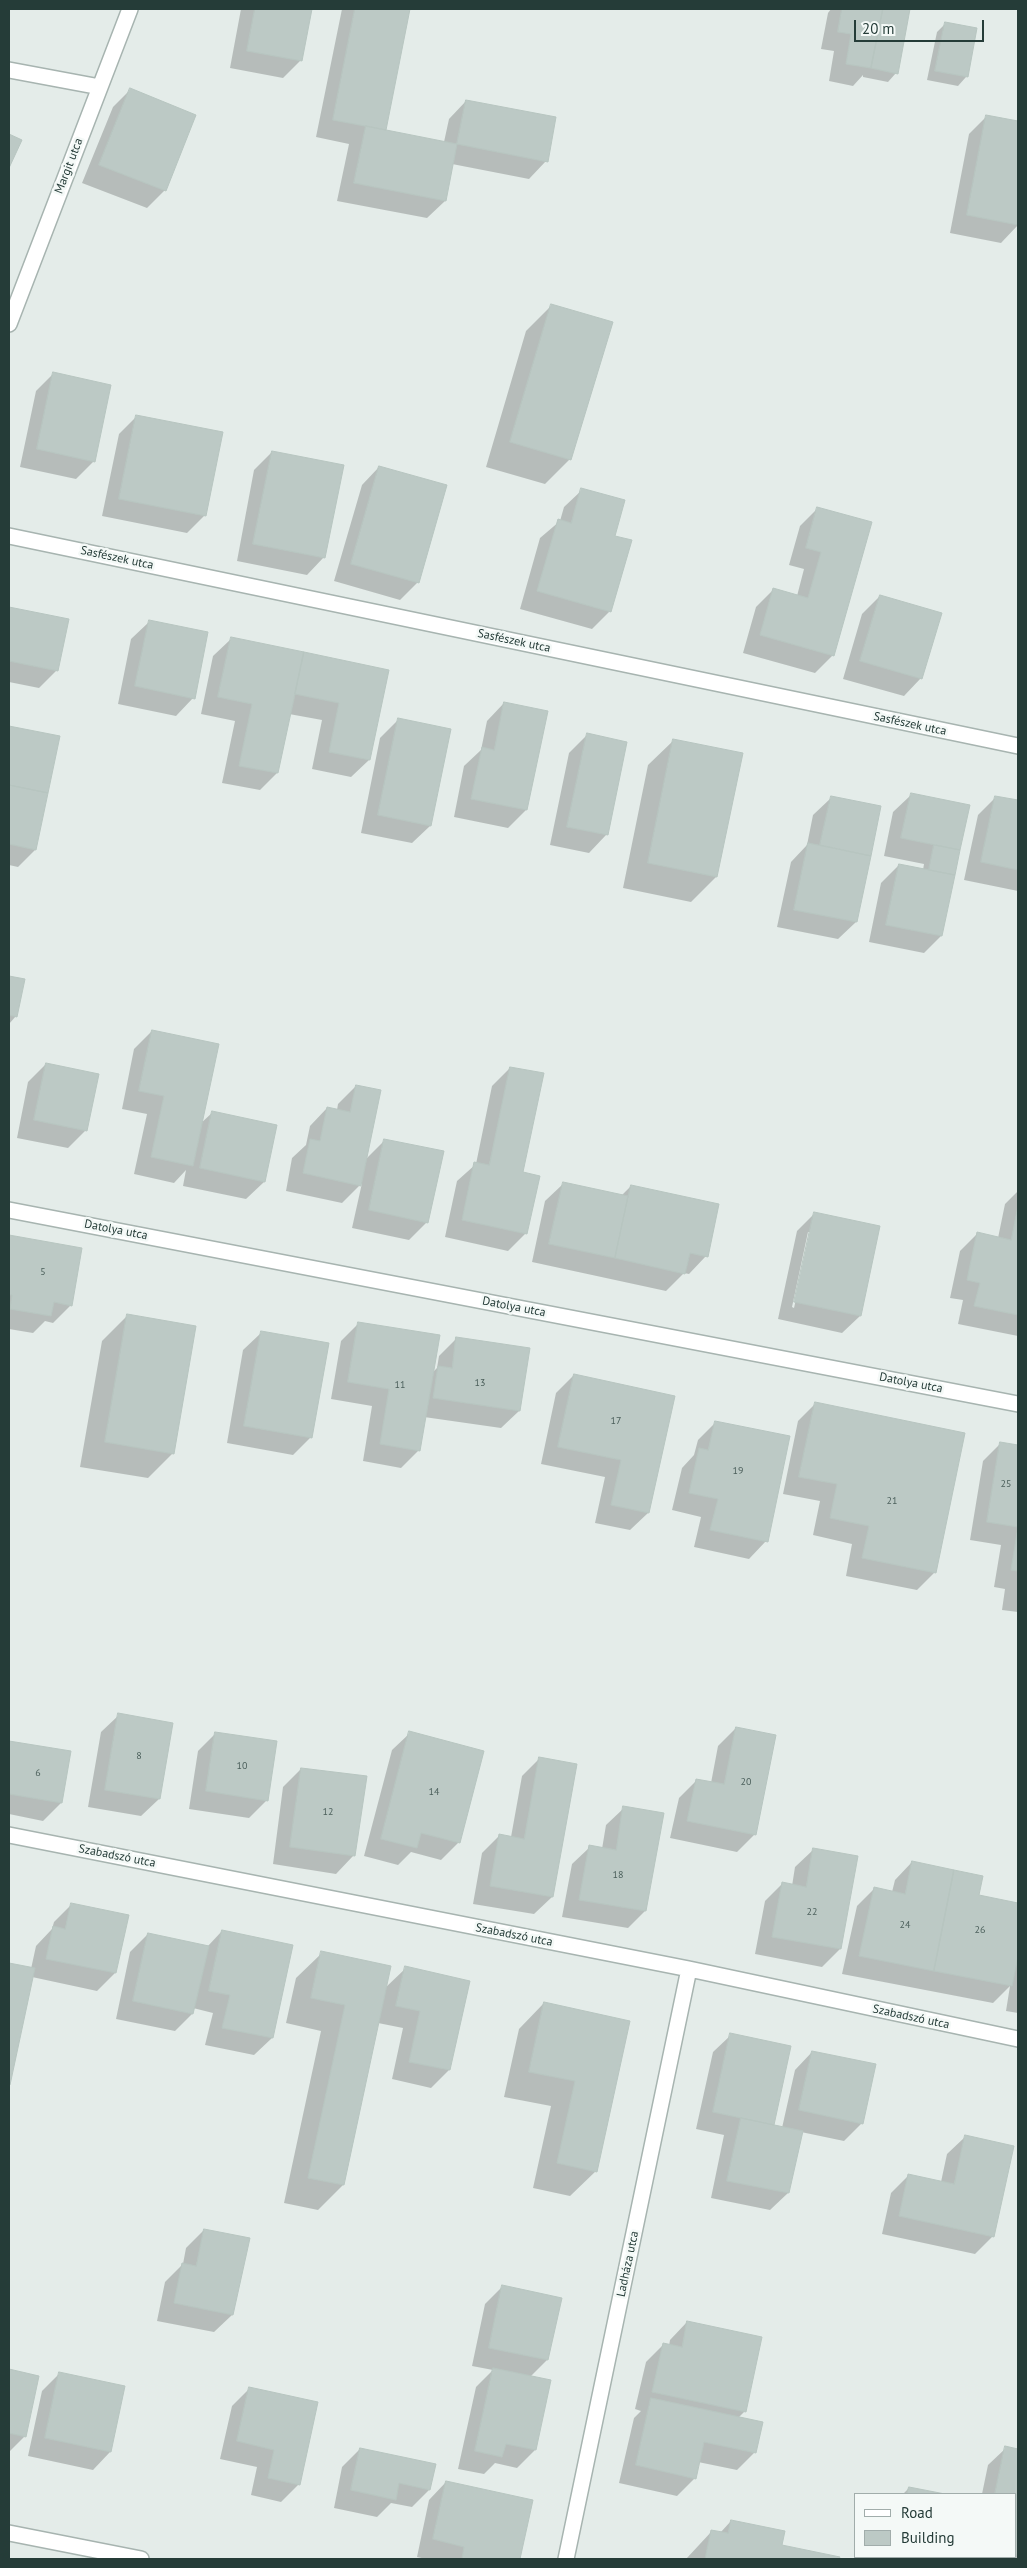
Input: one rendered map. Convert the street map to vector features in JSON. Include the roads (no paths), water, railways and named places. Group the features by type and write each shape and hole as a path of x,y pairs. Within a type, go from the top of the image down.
{"street":[{"name":"Margit utca","path":"9,324 130,9"},
{"path":"9,70 100,87"},
{"name":"Sasfészek utca","path":"9,536 1018,746"},
{"name":"Datolya utca","path":"9,1210 1018,1404"},
{"name":"Szabadszó utca","path":"9,1835 690,1969 1018,2040"},
{"name":"Ladháza utca","path":"566,2559 690,1969"},
{"path":"9,2533 141,2559"}]}
